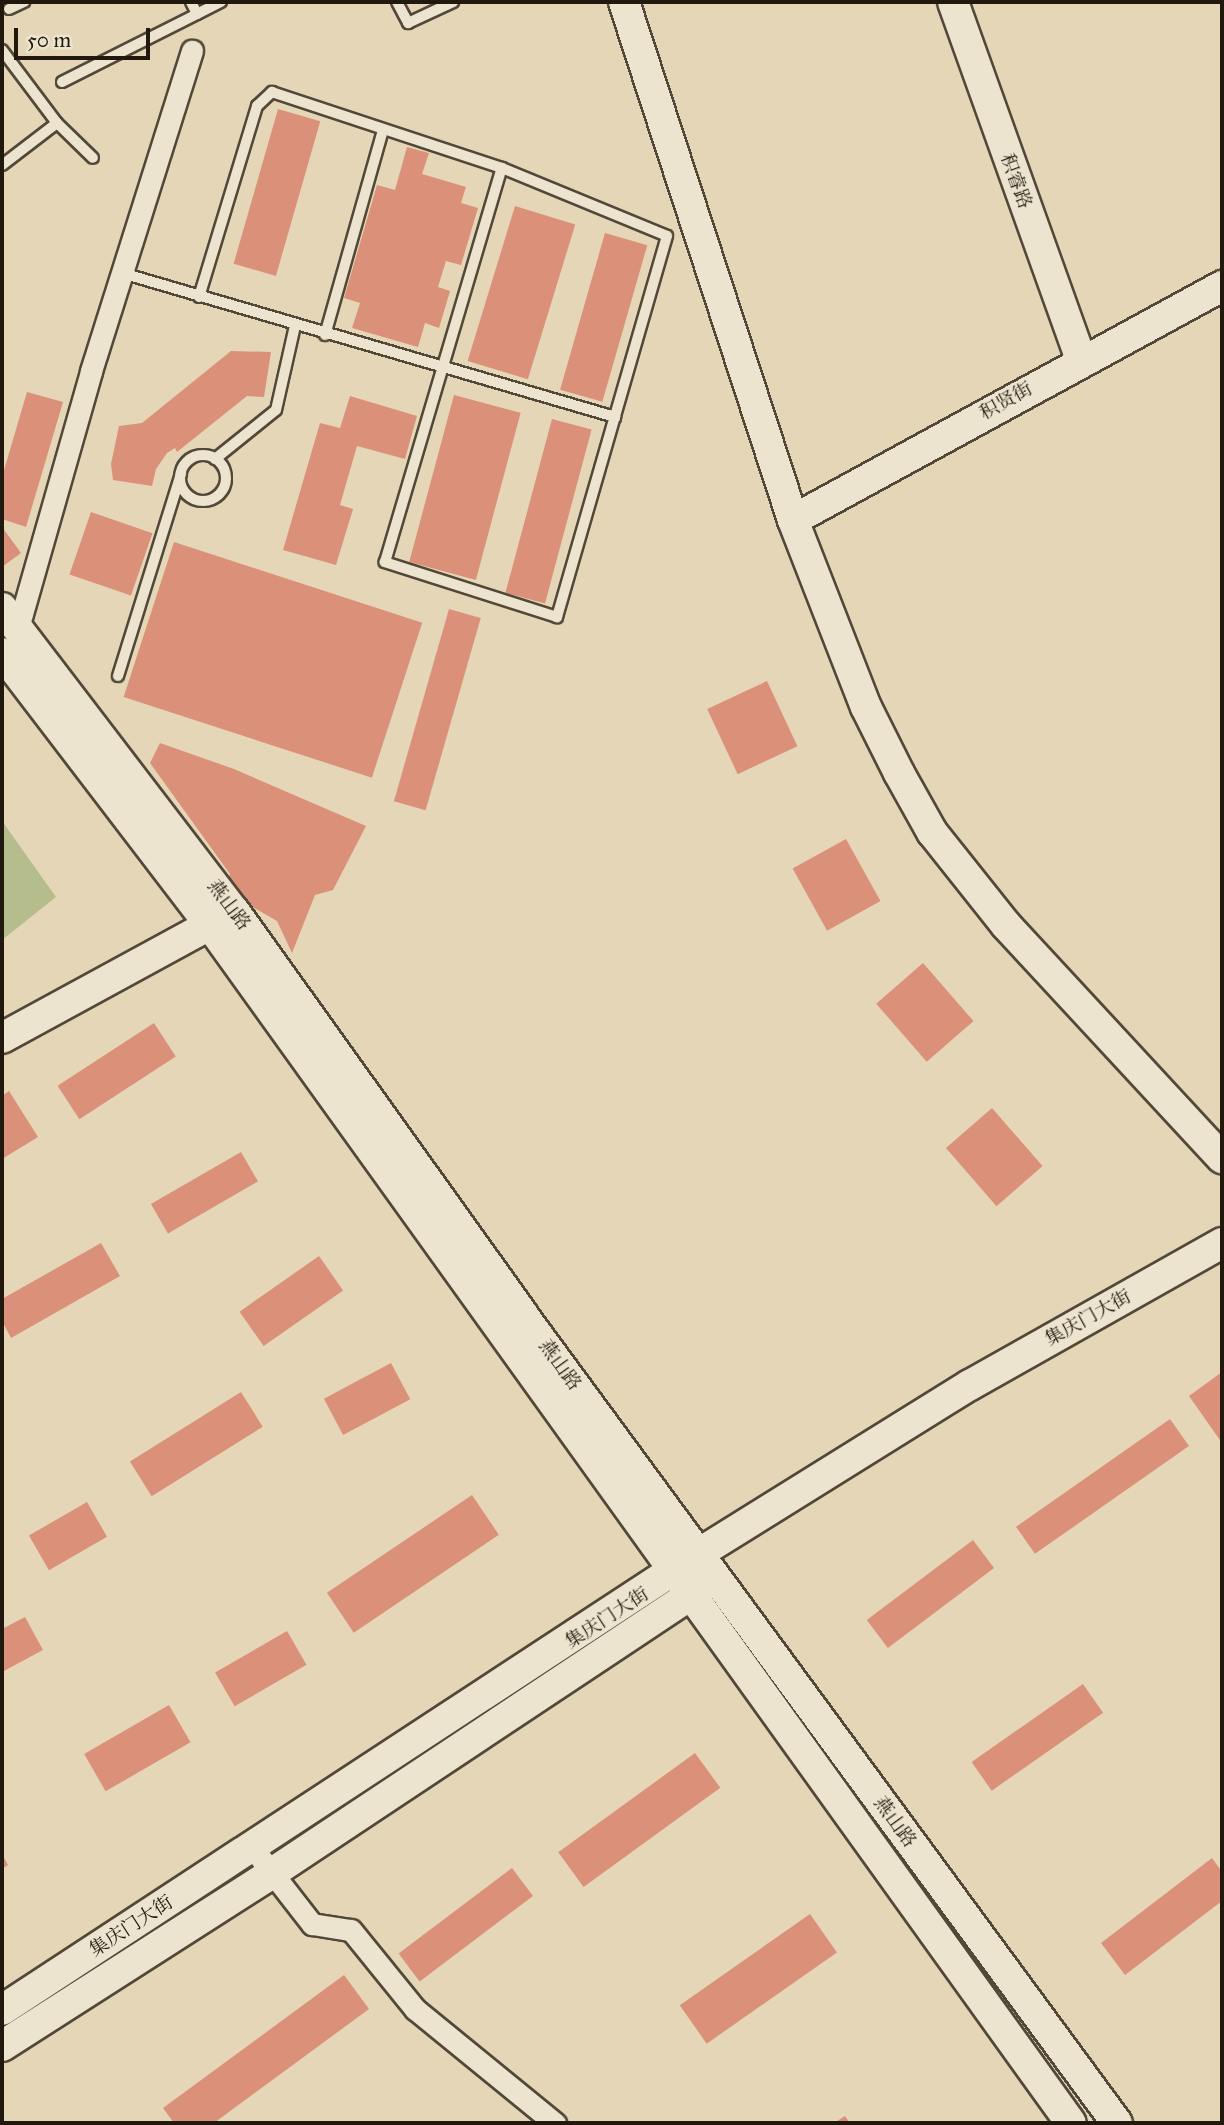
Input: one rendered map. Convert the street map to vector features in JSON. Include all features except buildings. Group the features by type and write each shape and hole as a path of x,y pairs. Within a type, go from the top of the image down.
{"street":[{"name":"积睿路","path":"953,2 1081,359"},
{"path":"629,4 793,520 866,707 932,832 1006,925 1222,1158"},
{"path":"7,630 192,51"},
{"name":"积贤街","path":"793,520 1081,359 1222,286"},
{"name":"燕山路","path":"7,630 222,918 696,1575 1071,2123"},
{"path":"2,1038 222,918"},
{"name":"集庆门大街","path":"2,2046 272,1873 970,1385 1222,1243"},
{"name":"燕山路","path":"696,1575 1117,2123"},
{"name":"集庆门大街","path":"2,2010 251,1847 696,1575"},
{"path":"251,1847 312,1924 351,1930 415,2009 555,2123"}],"lane":[{"path":"9,9 24,2"},
{"path":"191,2 197,14"},
{"path":"62,82 221,2"},
{"path":"397,2 408,23 453,2"},
{"path":"2,50 57,123 93,158"},
{"path":"199,297 257,107 272,92 502,169 667,236 557,617 385,562 502,169"},
{"path":"2,165 57,123"},
{"path":"325,335 383,130"},
{"path":"122,273 442,370 615,417"},
{"path":"118,676 181,474 194,458 215,459 275,410 295,326"},
{"path":"181,474 182,489 193,499 215,498 226,478 215,459"}],"green space":[{"path":"2,821 56,897 2,940"}]}
